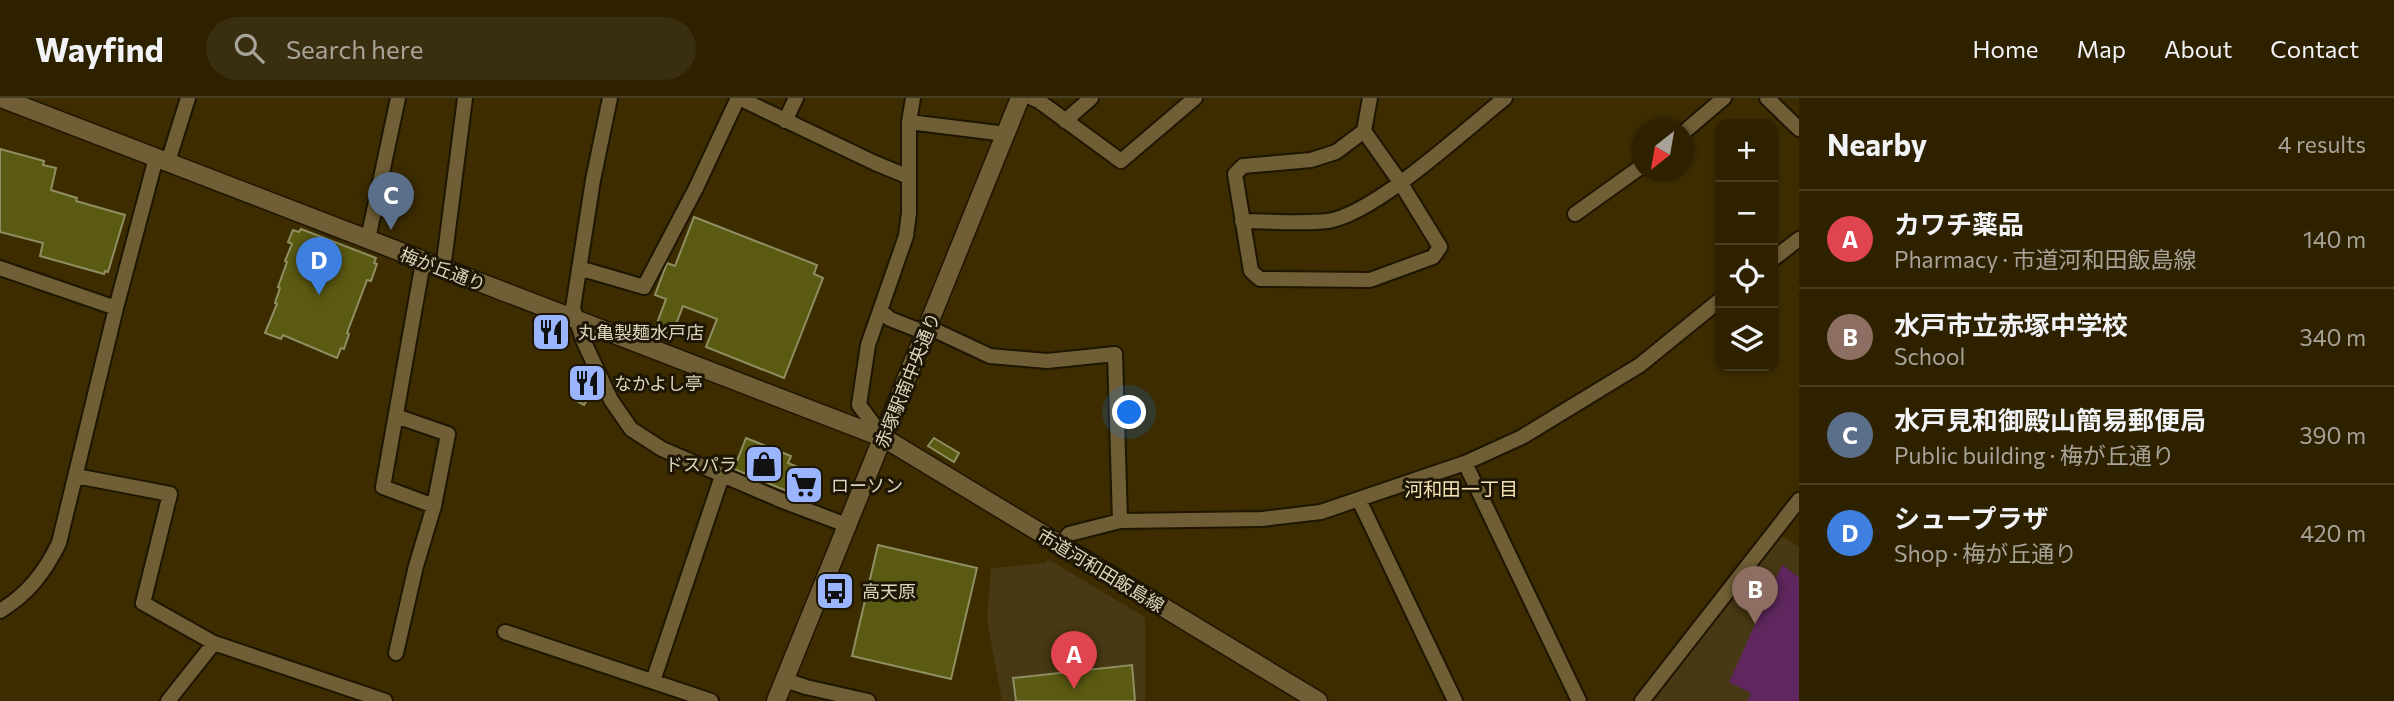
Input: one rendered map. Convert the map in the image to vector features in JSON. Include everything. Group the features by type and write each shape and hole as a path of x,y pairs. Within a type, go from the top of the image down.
{"street":[{"name":"梅が丘通り","path":"1,98 884,438"},
{"path":"0,611 28,591 59,543 116,308 162,160 188,98"},
{"path":"368,239 398,98"},
{"path":"443,269 465,98"},
{"path":"610,98 593,180 573,309 611,400 631,429 662,449 849,526"},
{"path":"579,268 644,287 696,188 738,98 909,177"},
{"path":"785,121 796,98"},
{"path":"884,438 859,405 868,345 906,236 909,122 913,98"},
{"name":"赤塚駅南中央通り","path":"776,701 1020,98"},
{"path":"1032,98 1121,161 1195,98"},
{"path":"1065,121 1091,98"},
{"path":"1364,131 1400,182 1440,247 1433,257 1370,280 1260,279 1251,271 1235,174 1243,166 1311,160 1336,152 1364,131 1370,98"},
{"path":"1242,221 1329,220 1361,209 1400,182 1505,98"},
{"path":"1694,124 1724,98"},
{"path":"1768,98 1799,129"},
{"path":"909,122 1006,134"},
{"path":"1575,214 1631,174"},
{"path":"1778,255 1799,239"},
{"path":"423,261 383,487 434,506"},
{"path":"0,268 116,308"},
{"path":"1059,545 1069,534 1120,521 1268,519 1321,512 1465,463 1522,437 1640,365 1715,304"},
{"path":"880,310 890,319 927,330 990,356 1046,361 1115,354 1120,521"},
{"path":"396,416 448,434 434,506 416,566 396,653"},
{"name":"市道河和田飯島線","path":"884,438 1318,701"},
{"path":"1465,463 1579,701"},
{"path":"76,476 170,494 143,603 214,643 385,701"},
{"path":"653,681 723,476"},
{"path":"1359,500 1455,701"},
{"path":"1642,701 1799,500"},
{"path":"505,632 711,701"},
{"path":"168,701 214,643"},
{"path":"785,680 868,701"}],"shaded area":[{"path":"1782,536 1799,547 1799,701 1651,701"},
{"path":"1048,559 1145,617 1145,701 1002,701 987,620 991,568 1045,563"},
{"path":"1782,565 1799,577 1799,701 1747,701 1751,693 1729,682"}],"building":[{"path":"0,149 44,161 43,165 56,168 51,190 77,198 76,201 125,215 108,272 105,271 104,274 40,256 43,243 0,232"},
{"path":"694,217 817,265 814,274 823,278 784,378 706,347 717,319 683,306 670,340 653,334 666,299 655,295 667,263 675,266"},
{"path":"301,229 376,258 374,263 377,264 371,281 367,280 347,333 349,334 344,349 341,348 337,358 283,335 281,339 265,333 277,304 278,287 292,244 288,242 293,230 299,232"},
{"path":"580,370 589,375 589,382 595,388 584,405 573,399"},
{"name":"ドスパラ","path":"746,438 791,456 788,463 821,477 811,501 734,469"},
{"path":"934,438 959,453 954,462 928,446"},
{"path":"878,545 977,568 951,679 852,656"},
{"path":"1132,665 1135,701 1016,701 1013,678"}],"place":[{"name":"水戸見和御殿山簡易郵便局","path":"391,230"},
{"name":"シュープラザ","path":"319,295"},
{"name":"丸亀製麺水戸店","path":"551,332"},
{"name":"なかよし亭","path":"587,383"},
{"name":"ドスパラ","path":"764,464"},
{"name":"ローソン","path":"804,485"},
{"name":"高天原","path":"835,591"},
{"name":"水戸市立赤塚中学校","path":"1755,624"},
{"name":"カワチ薬品","path":"1074,689"}],"district":[{"name":"河和田一丁目","path":"1461,488"}]}
